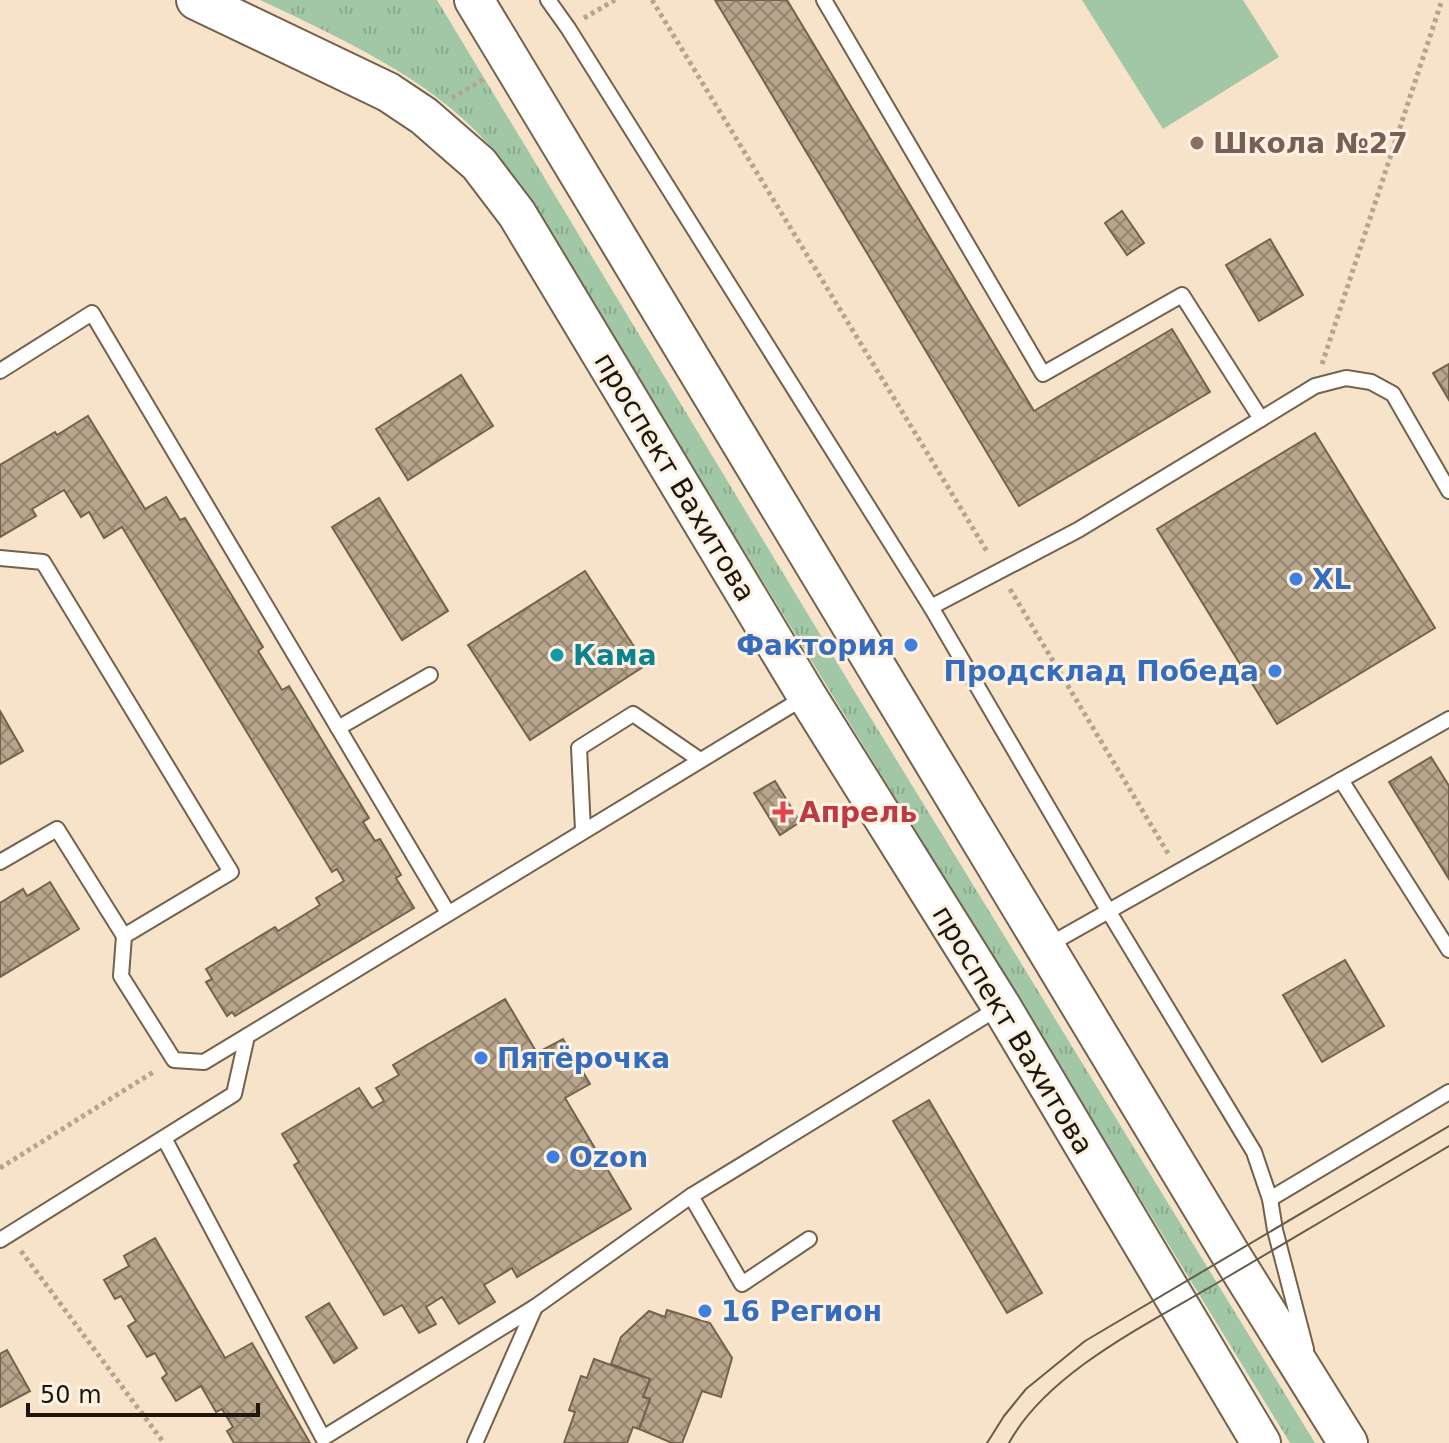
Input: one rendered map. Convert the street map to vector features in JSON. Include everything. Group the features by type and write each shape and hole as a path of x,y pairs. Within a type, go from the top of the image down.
{"main road":[{"name":"проспект Вахитова","path":"196,0 388,92 424,116 479,164 517,214 807,696 1001,1006 1261,1443"},
{"path":"474,0 1045,948 1348,1443"}],"lane":[{"path":"548,0 931,607 1254,1152 1270,1199 1275,1230 1317,1393"},
{"path":"824,0 1043,374 1182,295 1261,419"},
{"path":"0,371 92,313 448,913"},
{"path":"931,607 1078,530 1315,386 1346,378 1371,382 1393,394 1449,491"},
{"path":"0,558 43,562 231,872 124,936"},
{"path":"338,728 430,675"},
{"path":"0,862 57,829 124,936 121,976 174,1060 204,1062 807,696"},
{"path":"583,830 579,748 633,714 700,760"},
{"path":"1045,948 1449,719"},
{"path":"1341,780 1449,950"},
{"path":"164,1138 325,1440 535,1307 691,1196 1001,1006"},
{"path":"4,1237 234,1094 247,1036"},
{"path":"1270,1199 1449,1092"},
{"path":"691,1196 742,1284 809,1239"},
{"path":"475,1443 535,1307"}],"path":[{"path":"568,28 615,0"},
{"path":"652,0 1179,872"},
{"path":"1315,386 1442,0"},
{"path":"445,103 484,79"},
{"path":"0,1168 174,1060"},
{"path":"4,1237 164,1443"}],"green space":[{"path":"260,0 437,0 853,689 1315,1443 1290,1443 529,199 504,164 465,121 411,79 351,44"},
{"path":"1082,0 1243,0 1279,57 1163,129"}],"building":[{"path":"715,0 787,0 1034,411 1172,329 1210,392 1019,506"},
{"path":"1122,211 1144,243 1127,255 1105,223"},
{"path":"1270,239 1303,295 1259,321 1226,265"},
{"path":"1449,364 1449,400 1433,373"},
{"path":"461,375 493,426 408,480 376,429"},
{"path":"88,416 145,509 166,497 180,520 185,518 263,647 258,651 282,690 289,686 369,818 363,822 375,841 380,839 401,875 396,878 414,908 235,1016 232,1012 227,1016 206,982 212,979 206,969 275,927 278,931 320,905 316,898 344,881 337,869 332,872 122,527 104,538 89,512 81,517 64,490 32,509 36,516 0,537 0,465"},
{"name":"XL","path":"1315,433 1435,628 1277,724 1157,529"},
{"path":"379,498 448,611 402,640 332,527"},
{"name":"Кама","path":"585,571 646,665 530,740 468,645"},
{"path":"0,711 23,751 0,764"},
{"path":"1431,757 1449,786 1449,879 1389,782"},
{"path":"775,781 800,822 780,835 754,793"},
{"path":"50,882 79,929 0,977 0,903 23,889 27,896"},
{"path":"1345,960 1384,1026 1322,1062 1283,995"},
{"path":"505,999 537,1053 563,1039 590,1084 565,1098 631,1209 517,1277 512,1268 484,1285 495,1302 459,1324 442,1297 426,1307 436,1324 419,1333 402,1305 384,1315 294,1165 299,1162 282,1134 359,1088 372,1108 384,1101 376,1088 399,1075 393,1065"},
{"path":"929,1100 1042,1293 1007,1313 893,1121"},
{"path":"155,1238 225,1358 252,1343 310,1443 234,1443 227,1431 233,1427 222,1409 216,1412 201,1386 176,1401 162,1378 167,1374 155,1353 147,1357 128,1326 136,1321 121,1296 115,1299 104,1280 129,1266 124,1256"},
{"path":"329,1303 357,1348 334,1363 306,1317"},
{"path":"667,1310 710,1323 732,1358 721,1397 702,1391 682,1443 672,1443 639,1429 650,1399 643,1397 650,1379 611,1364 621,1337 649,1311 665,1317"},
{"path":"7,1350 30,1391 0,1407 0,1354"},
{"path":"594,1359 650,1379 643,1397 650,1399 639,1429 633,1427 627,1443 564,1443 575,1412 569,1410 581,1376 587,1378"}],"tram line":[{"path":"987,1443 1026,1389 1085,1341 1449,1126"},
{"path":"1009,1443 1027,1416 1050,1392 1107,1348 1449,1146"}],"place":[{"name":"Школа №27","path":"1197,143"},
{"name":"XL","path":"1296,579"},
{"name":"Фактория","path":"911,645"},
{"name":"Кама","path":"557,655"},
{"name":"Продсклад Победа","path":"1275,671"},
{"name":"Апрель","path":"783,812"},
{"name":"Пятёрочка","path":"481,1058"},
{"name":"Ozon","path":"553,1157"},
{"name":"16 Регион","path":"705,1311"}]}
